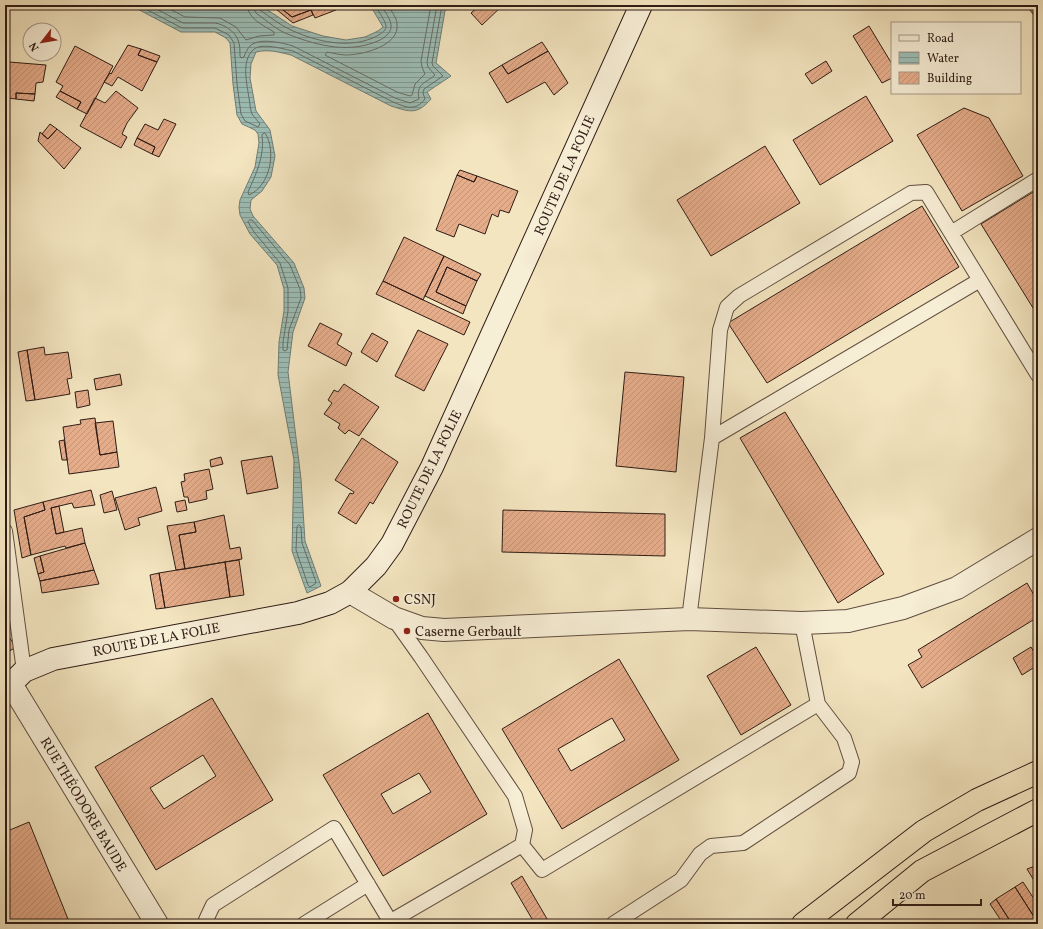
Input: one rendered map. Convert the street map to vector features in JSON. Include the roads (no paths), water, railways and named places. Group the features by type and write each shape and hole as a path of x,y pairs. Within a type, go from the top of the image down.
{"highway":[{"path":"803,924 924,831 977,800 1038,772"},
{"path":"857,924 922,871 1038,810"}],"street":[{"name":"ROUTE DE LA FOLIE","path":"14,682 53,659 298,613 330,603 350,592 376,566 392,544 432,467 641,5"},
{"path":"350,592 394,618 422,628 444,630 689,619 802,624 848,621 903,608 957,588 1038,539"},
{"name":"RUE THÉODORE BAUDE","path":"14,682 157,924"}],"lane":[{"path":"951,233 1038,179"},
{"path":"689,619 712,438 720,330 727,308 739,296 911,192 926,192 1038,375"},
{"path":"712,438 980,280"},
{"path":"5,531 14,682"},
{"path":"207,924 206,920 213,904 334,828 368,884 388,922 522,845 526,830 515,796 394,618"},
{"path":"613,924 681,880 700,854 712,846 743,843 849,773 852,762 844,738 818,704 802,624"},
{"path":"522,845 542,870 818,704"},
{"path":"304,924 368,884"}],"water":[{"path":"130,5 260,5 292,26 323,36 346,40 365,37 383,27 370,5 446,5 436,63 451,76 427,92 431,99 422,108 417,110 408,111 391,106 291,55 278,52 260,51 256,52 251,64 250,78 256,111 270,130 275,156 271,177 262,191 251,200 250,209 253,216 294,263 304,288 305,298 293,332 288,372 301,479 305,541 321,586 307,593 292,551 294,460 278,375 279,342 284,311 284,289 277,265 250,234 240,215 239,207 240,200 255,167 259,143 258,134 255,130 242,124 237,115 230,43 226,38 215,32 181,32"}],"place":[{"name":"CSNJ","path":"396,599"},
{"name":"Caserne Gerbault","path":"407,631"}]}
